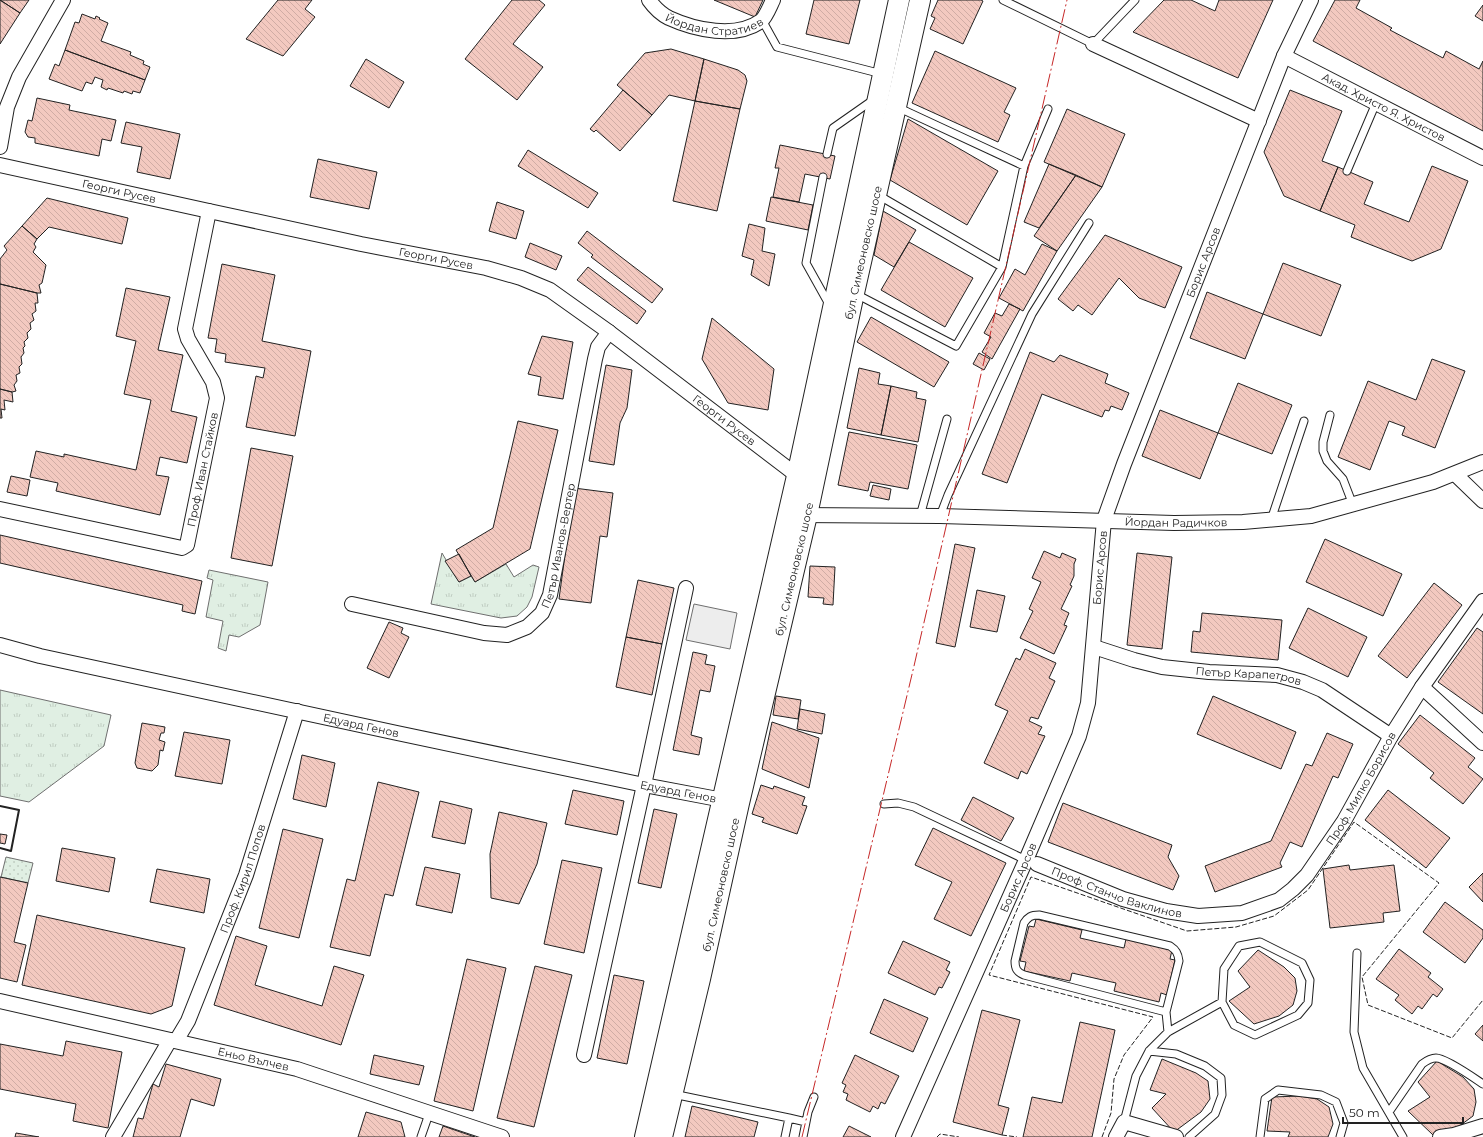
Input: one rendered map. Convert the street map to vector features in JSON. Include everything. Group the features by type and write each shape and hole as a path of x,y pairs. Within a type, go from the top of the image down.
{"main road":[{"name":"бул. Симеоновско шосе","path":"805,481 832,310 899,0"},
{"name":"бул. Симеоновско шосе","path":"645,1137 723,800 854,293 920,0"},
{"name":"бул. Симеоновско шосе","path":"662,1137 673,1094 797,514"}],"street":[{"path":"0,147 7,106 19,77 63,0"},
{"name":"Йордан Стратиев","path":"649,0 668,18 696,28 724,32 746,29 762,20 773,0"},
{"name":"Борис Арсов","path":"903,1137 1032,862 1079,736 1088,703 1104,520 1124,464 1284,56 1311,0"},
{"path":"1093,44 1259,121"},
{"name":"Акад. Христо Я. Христов","path":"1284,56 1483,158"},
{"name":"Георги Русев","path":"0,165 362,244 486,268 521,278 550,290 609,332 805,481"},
{"name":"Проф. Иван Стайков","path":"0,509 182,548 187,545 217,398 213,382 188,339 185,329 209,211"},
{"name":"Петър Иванов-Вертер","path":"352,604 484,634 507,635 527,627 542,613 550,595 594,359 598,347 609,332"},
{"name":"Йордан Радичков","path":"797,514 940,516 1174,523 1271,520 1311,516 1353,505 1433,482 1483,462"},
{"path":"1455,474 1483,501"},
{"path":"584,1055 686,588"},
{"name":"Проф. Милко Борисов","path":"1198,916 1242,913 1280,900 1307,875 1344,821 1391,736 1422,687 1483,601"},
{"name":"Едуард Генов","path":"0,645 40,656 644,785 723,800"},
{"name":"Петър Карапетров","path":"1094,647 1134,660 1162,666 1209,672 1277,675 1303,682 1322,690 1391,736"},
{"path":"1422,687 1483,744"},
{"name":"Проф. Кирил Попов","path":"113,1137 173,1040 188,1021 246,875 297,711"},
{"name":"Проф. Станчо Ваклинов","path":"1032,862 1123,899 1166,911 1198,916"},
{"name":"Еньо Вълчев","path":"0,1001 297,1069 502,1137"},
{"path":"1116,1137 1124,1122 1176,1137"},
{"path":"1440,1137 1454,1135 1483,1126"}],"lane":[{"path":"1003,0 1093,44 1135,0"},
{"path":"762,20 776,47 883,74"},
{"path":"827,154 834,128 878,97"},
{"path":"1347,171 1376,103"},
{"path":"895,106 1024,166"},
{"path":"854,293 956,346 1002,267 1024,166 1048,109"},
{"path":"823,177 806,263 832,310"},
{"path":"876,194 1002,267"},
{"path":"940,516 951,488 1032,314 1089,223"},
{"path":"1330,415 1323,442 1323,451 1327,461 1343,479 1353,505"},
{"path":"920,516 947,420"},
{"path":"1271,520 1304,421"},
{"path":"884,804 898,803 914,807 1032,862"},
{"path":"1166,1012 1024,976 1018,973 1015,967 1015,961 1024,923 1027,918 1039,914 1170,946 1175,949 1178,954 1179,961 1166,1012 1168,1032"},
{"path":"1260,942 1302,963 1310,980 1308,1003 1298,1015 1255,1035 1234,1026 1222,1002 1224,970 1239,946 1260,942"},
{"path":"1357,953 1354,1032 1363,1068 1404,1137"},
{"path":"1124,1122 1136,1076 1149,1050 1168,1032 1222,1002"},
{"path":"1149,1050 1176,1054 1205,1066 1221,1078 1222,1095 1214,1114 1189,1137"},
{"path":"1389,1112 1422,1064 1429,1060 1436,1058 1444,1060 1483,1084"},
{"path":"1260,1137 1265,1099 1278,1090 1321,1095 1336,1102 1344,1123 1340,1137"},
{"path":"673,1094 806,1122"},
{"path":"803,1137 808,1112 814,1097"},
{"path":"422,1137 429,1114"},
{"path":"785,1137 789,1118"}],"green space":[{"path":"442,553 459,582 471,576 475,582 506,564 514,577 533,565 539,567 532,597 527,607 517,616 501,618 431,604"},
{"path":"209,570 268,582 260,625 239,637 229,635 226,651 218,648 223,621 206,617 213,580 207,578"},
{"path":"0,690 111,715 104,746 29,802 0,796"},
{"path":"6,857 33,863 28,883 1,877"}],"shaded area":[{"path":"694,604 737,613 730,649 686,640"}],"building":[{"path":"0,0 20,13 0,44"},
{"path":"0,0 29,0 20,13"},
{"path":"278,0 312,0 305,9 315,17 283,56 246,39"},
{"path":"512,0 539,0 545,5 513,44 543,67 517,100 465,59"},
{"path":"714,0 763,0 755,17"},
{"path":"814,0 860,0 849,44 806,34"},
{"path":"938,0 983,1 963,44 930,29 935,18 931,16"},
{"path":"1164,0 1191,0 1215,11 1219,0 1273,0 1238,78 1133,32"},
{"path":"1335,0 1360,0 1356,8 1392,28 1390,30 1443,58 1446,51 1479,69 1483,61 1483,131 1313,41"},
{"path":"1483,5 1483,21 1475,16"},
{"path":"82,14 95,19 96,16 108,23 101,41 131,52 130,55 144,61 143,64 150,67 145,80 65,50 75,22 79,23"},
{"path":"671,49 704,59 695,101 669,95 652,115 617,85 645,53"},
{"path":"65,50 145,80 140,93 133,91 132,94 124,91 123,93 108,88 107,90 101,87 103,80 95,77 92,84 86,82 82,91 49,79 55,64 59,66"},
{"path":"935,51 1016,88 1004,112 1010,115 998,142 912,103"},
{"path":"366,59 404,82 389,108 350,86"},
{"path":"704,59 738,70 745,75 747,81 740,109 695,101"},
{"path":"623,90 652,115 620,151 596,130 594,132 590,129"},
{"path":"1290,90 1342,111 1322,161 1338,167 1320,211 1284,196 1264,152"},
{"path":"37,98 70,105 69,110 116,120 111,141 102,139 99,156 35,143 35,138 28,137 25,132 28,120 32,121"},
{"path":"695,101 740,109 717,211 673,201"},
{"path":"1067,109 1125,134 1102,187 1044,162"},
{"path":"908,119 998,171 967,225 890,180"},
{"path":"126,122 180,134 170,179 137,172 142,147 121,143"},
{"path":"780,145 835,156 830,179 805,174 799,202 773,197 779,168 775,168"},
{"path":"528,150 598,193 588,208 518,166"},
{"path":"318,159 377,172 369,209 310,197"},
{"path":"1049,164 1076,175 1039,228 1024,222"},
{"path":"1432,166 1468,181 1441,249 1412,261 1351,237 1355,225 1320,211 1338,167 1373,182 1364,204 1409,222"},
{"path":"1076,175 1102,187 1057,251 1034,236"},
{"path":"771,197 813,205 808,230 766,221"},
{"path":"47,198 128,218 122,244 49,227 37,239 22,226"},
{"path":"497,202 524,211 516,239 489,231"},
{"path":"883,211 916,230 894,267 874,255"},
{"path":"749,224 765,228 762,251 775,254 769,286 751,275 754,260 742,256"},
{"path":"22,226 37,239 34,244 36,247 33,252 46,265 42,283 39,285 41,293 0,284 0,259 7,250 4,246"},
{"path":"587,231 663,289 652,303 591,257 593,255 578,243"},
{"path":"1105,235 1182,267 1165,308 1139,298 1119,278 1092,315 1078,305 1073,311 1058,299"},
{"path":"909,242 973,278 945,327 881,290"},
{"path":"530,243 562,256 556,270 525,257"},
{"path":"1042,244 1057,251 1023,311 999,298 1015,269 1025,275"},
{"path":"1283,263 1341,285 1321,336 1263,314"},
{"path":"222,264 275,275 262,341 311,351 295,436 246,427 256,376 263,378 265,368 225,362 226,354 215,352 217,339 208,338"},
{"path":"588,267 646,311 637,324 577,280"},
{"path":"0,284 37,293 38,303 35,303 36,311 32,314 34,320 30,323 31,329 27,333 28,338 24,342 24,353 21,357 22,364 19,367 20,373 16,375 17,381 14,385 16,391 12,392 0,389"},
{"path":"126,288 170,297 158,350 183,355 171,411 197,417 187,463 160,457 156,475 169,477 160,515 56,491 58,483 30,477 36,451 64,457 64,454 136,470 151,400 124,394 136,341 116,336"},
{"path":"1207,292 1263,314 1245,359 1190,338"},
{"path":"1009,304 1020,309 992,359 982,352 991,337 984,333 995,313 1002,316"},
{"path":"871,317 949,362 934,387 857,342"},
{"path":"712,318 774,369 768,410 728,403 702,359"},
{"path":"542,336 573,342 563,399 538,395 541,377 528,374"},
{"path":"1030,352 1054,362 1060,355 1108,374 1105,383 1129,393 1122,410 1111,406 1109,411 1105,410 1102,417 1042,394 1007,483 982,474"},
{"path":"979,353 990,359 984,370 973,364"},
{"path":"1432,359 1465,371 1435,448 1402,435 1405,427 1389,421 1370,470 1338,457 1368,381 1416,400"},
{"path":"606,365 632,370 627,408 620,423 614,465 589,461"},
{"path":"859,368 880,373 878,384 891,386 881,435 847,428"},
{"path":"1238,383 1292,405 1272,454 1218,433"},
{"path":"891,386 917,392 916,398 926,400 918,442 881,435"},
{"path":"0,389 12,392 13,402 4,400 5,410 1,409 2,418 0,418"},
{"path":"1160,410 1218,433 1200,479 1142,456"},
{"path":"518,421 558,430 530,549 475,582 456,550 493,528"},
{"path":"849,432 917,445 908,489 870,482 868,491 838,485"},
{"path":"251,448 293,456 272,566 231,558"},
{"path":"11,476 30,480 27,496 7,492"},
{"path":"873,485 891,489 889,500 870,496"},
{"path":"574,488 613,493 607,537 600,536 591,603 559,599"},
{"path":"0,535 202,581 195,614 182,611 183,605 0,563"},
{"path":"1325,539 1402,574 1383,616 1306,582"},
{"path":"955,544 975,548 955,647 936,643"},
{"path":"1044,551 1060,558 1062,553 1076,559 1074,564 1074,576 1070,585 1072,586 1061,609 1069,613 1064,625 1067,626 1054,654 1020,638 1033,611 1029,609 1041,582 1032,578"},
{"path":"1137,553 1172,557 1162,649 1127,645"},
{"path":"459,554 471,576 459,582 445,561"},
{"path":"810,566 835,567 833,605 823,604 824,598 808,597"},
{"path":"638,580 674,588 662,644 626,637"},
{"path":"1434,583 1462,605 1407,678 1378,656"},
{"path":"977,590 1005,596 997,632 970,627"},
{"path":"1308,608 1367,637 1348,677 1289,648"},
{"path":"1202,613 1282,620 1278,660 1191,652 1193,631 1200,632"},
{"path":"389,622 403,628 401,633 409,637 389,678 367,668"},
{"path":"1477,628 1483,632 1483,714 1438,682"},
{"path":"626,637 662,644 652,695 616,687"},
{"path":"1025,649 1056,663 1049,678 1055,681 1038,719 1031,717 1029,721 1042,727 1038,734 1045,736 1027,774 1021,771 1018,779 984,763 1008,711 995,705 1016,658 1020,660"},
{"path":"693,652 707,655 705,664 715,666 710,692 700,690 691,735 702,738 699,755 673,750"},
{"path":"776,696 801,700 798,719 773,715"},
{"path":"1213,696 1296,732 1281,769 1197,734"},
{"path":"800,709 825,714 822,734 797,729"},
{"path":"1420,715 1475,758 1468,767 1483,779 1463,804 1430,778 1434,773 1398,744"},
{"path":"772,722 819,738 809,788 762,769"},
{"path":"142,723 165,727 164,733 161,733 159,740 165,742 163,751 160,750 158,765 152,771 137,768 135,763"},
{"path":"184,732 230,740 222,784 175,776"},
{"path":"1327,733 1353,744 1338,778 1333,776 1302,847 1290,842 1280,863 1282,867 1215,892 1205,866 1271,841 1306,764 1312,766"},
{"path":"302,755 335,763 326,807 293,799"},
{"path":"378,782 419,792 393,896 385,894 370,956 330,947 347,879 355,881"},
{"path":"761,785 773,789 774,786 805,797 802,805 807,806 797,834 762,822 764,818 752,814"},
{"path":"573,790 624,801 617,835 565,824"},
{"path":"1388,790 1450,838 1426,868 1365,820"},
{"path":"973,797 1014,818 1001,841 961,820"},
{"path":"440,801 472,809 465,844 432,837"},
{"path":"1063,803 1172,845 1168,857 1179,876 1173,890 1048,842"},
{"path":"654,809 677,814 661,888 638,883"},
{"path":"499,812 547,823 537,864 519,904 491,898 490,854"},
{"path":"933,828 1006,863 971,936 934,919 952,882 915,865"},
{"path":"283,829 323,839 299,938 259,928"},
{"path":"0,834 7,835 5,844 0,843"},
{"path":"62,848 115,858 109,892 56,881"},
{"path":"562,860 602,868 584,953 544,944"},
{"path":"1349,865 1350,870 1394,865 1400,911 1383,913 1384,922 1330,928 1323,869"},
{"path":"425,867 460,874 452,913 416,905"},
{"path":"157,869 210,879 204,913 150,902"},
{"path":"1483,873 1483,902 1469,887"},
{"path":"0,877 28,883 14,942 26,945 17,982 0,978"},
{"path":"1445,902 1483,930 1483,938 1465,963 1423,932"},
{"path":"37,915 185,948 172,1006 151,1014 22,985"},
{"path":"1036,919 1082,930 1080,938 1124,948 1126,939 1172,950 1170,959 1175,960 1167,995 1161,993 1159,1002 1114,991 1116,983 1072,973 1070,981 1024,971 1026,962 1020,961 1029,926 1034,927"},
{"path":"236,936 267,946 255,985 322,1006 334,966 364,975 341,1045 214,1005"},
{"path":"903,941 950,962 946,970 950,972 942,988 939,987 935,995 888,973"},
{"path":"1399,949 1431,973 1428,977 1443,989 1437,997 1433,994 1422,1009 1418,1006 1412,1014 1395,1000 1399,995 1376,979"},
{"path":"1258,950 1284,967 1295,978 1297,991 1293,1005 1279,1016 1254,1024 1229,1001 1250,987 1238,971"},
{"path":"467,959 506,968 473,1111 434,1101"},
{"path":"535,966 572,975 534,1127 497,1118"},
{"path":"614,975 644,981 627,1064 597,1058"},
{"path":"884,999 928,1018 913,1052 870,1033"},
{"path":"982,1010 1020,1020 998,1105 1009,1108 1002,1135 953,1122"},
{"path":"1080,1022 1115,1030 1092,1137 1023,1137 1032,1097 1062,1103"},
{"path":"1483,1025 1483,1041 1475,1034"},
{"path":"66,1041 122,1052 108,1128 73,1121 76,1104 0,1089 0,1044 63,1056"},
{"path":"374,1055 424,1066 419,1085 370,1074"},
{"path":"855,1055 899,1076 885,1104 881,1102 878,1109 873,1106 870,1112 846,1100 848,1094 843,1092 846,1085 842,1083"},
{"path":"1162,1059 1196,1073 1208,1081 1210,1099 1201,1112 1174,1132 1152,1108 1166,1094 1150,1090"},
{"path":"1437,1061 1463,1077 1474,1089 1476,1102 1473,1116 1458,1127 1433,1135 1408,1111 1430,1097 1418,1082"},
{"path":"166,1064 221,1079 214,1106 191,1099 180,1137 133,1137 138,1118 143,1119 153,1084 159,1087"},
{"path":"1300,1096 1317,1099 1329,1107 1333,1124 1328,1137 1288,1137 1290,1132 1267,1131 1272,1097"},
{"path":"692,1106 758,1122 754,1137 685,1137"},
{"path":"366,1112 401,1122 405,1137 358,1137"},
{"path":"443,1126 475,1137 439,1137"},
{"path":"849,1126 871,1137 843,1137"},
{"path":"16,1133 39,1137 15,1137"}],"fence":[{"path":"1102,1137 1111,1113 1114,1079 1124,1055 1153,1017 989,975 1031,877 1187,931 1236,927 1274,916 1308,890 1354,822 1439,883 1362,977 1368,1005 1452,1038 1483,1000"},
{"path":"937,1137 940,1134 959,1137"},
{"path":"1002,1135 1017,1137"}],"wall":[{"path":"0,806 19,810 11,851 0,848"}],"power":[{"path":"802,1137 914,666 1067,0"}]}
